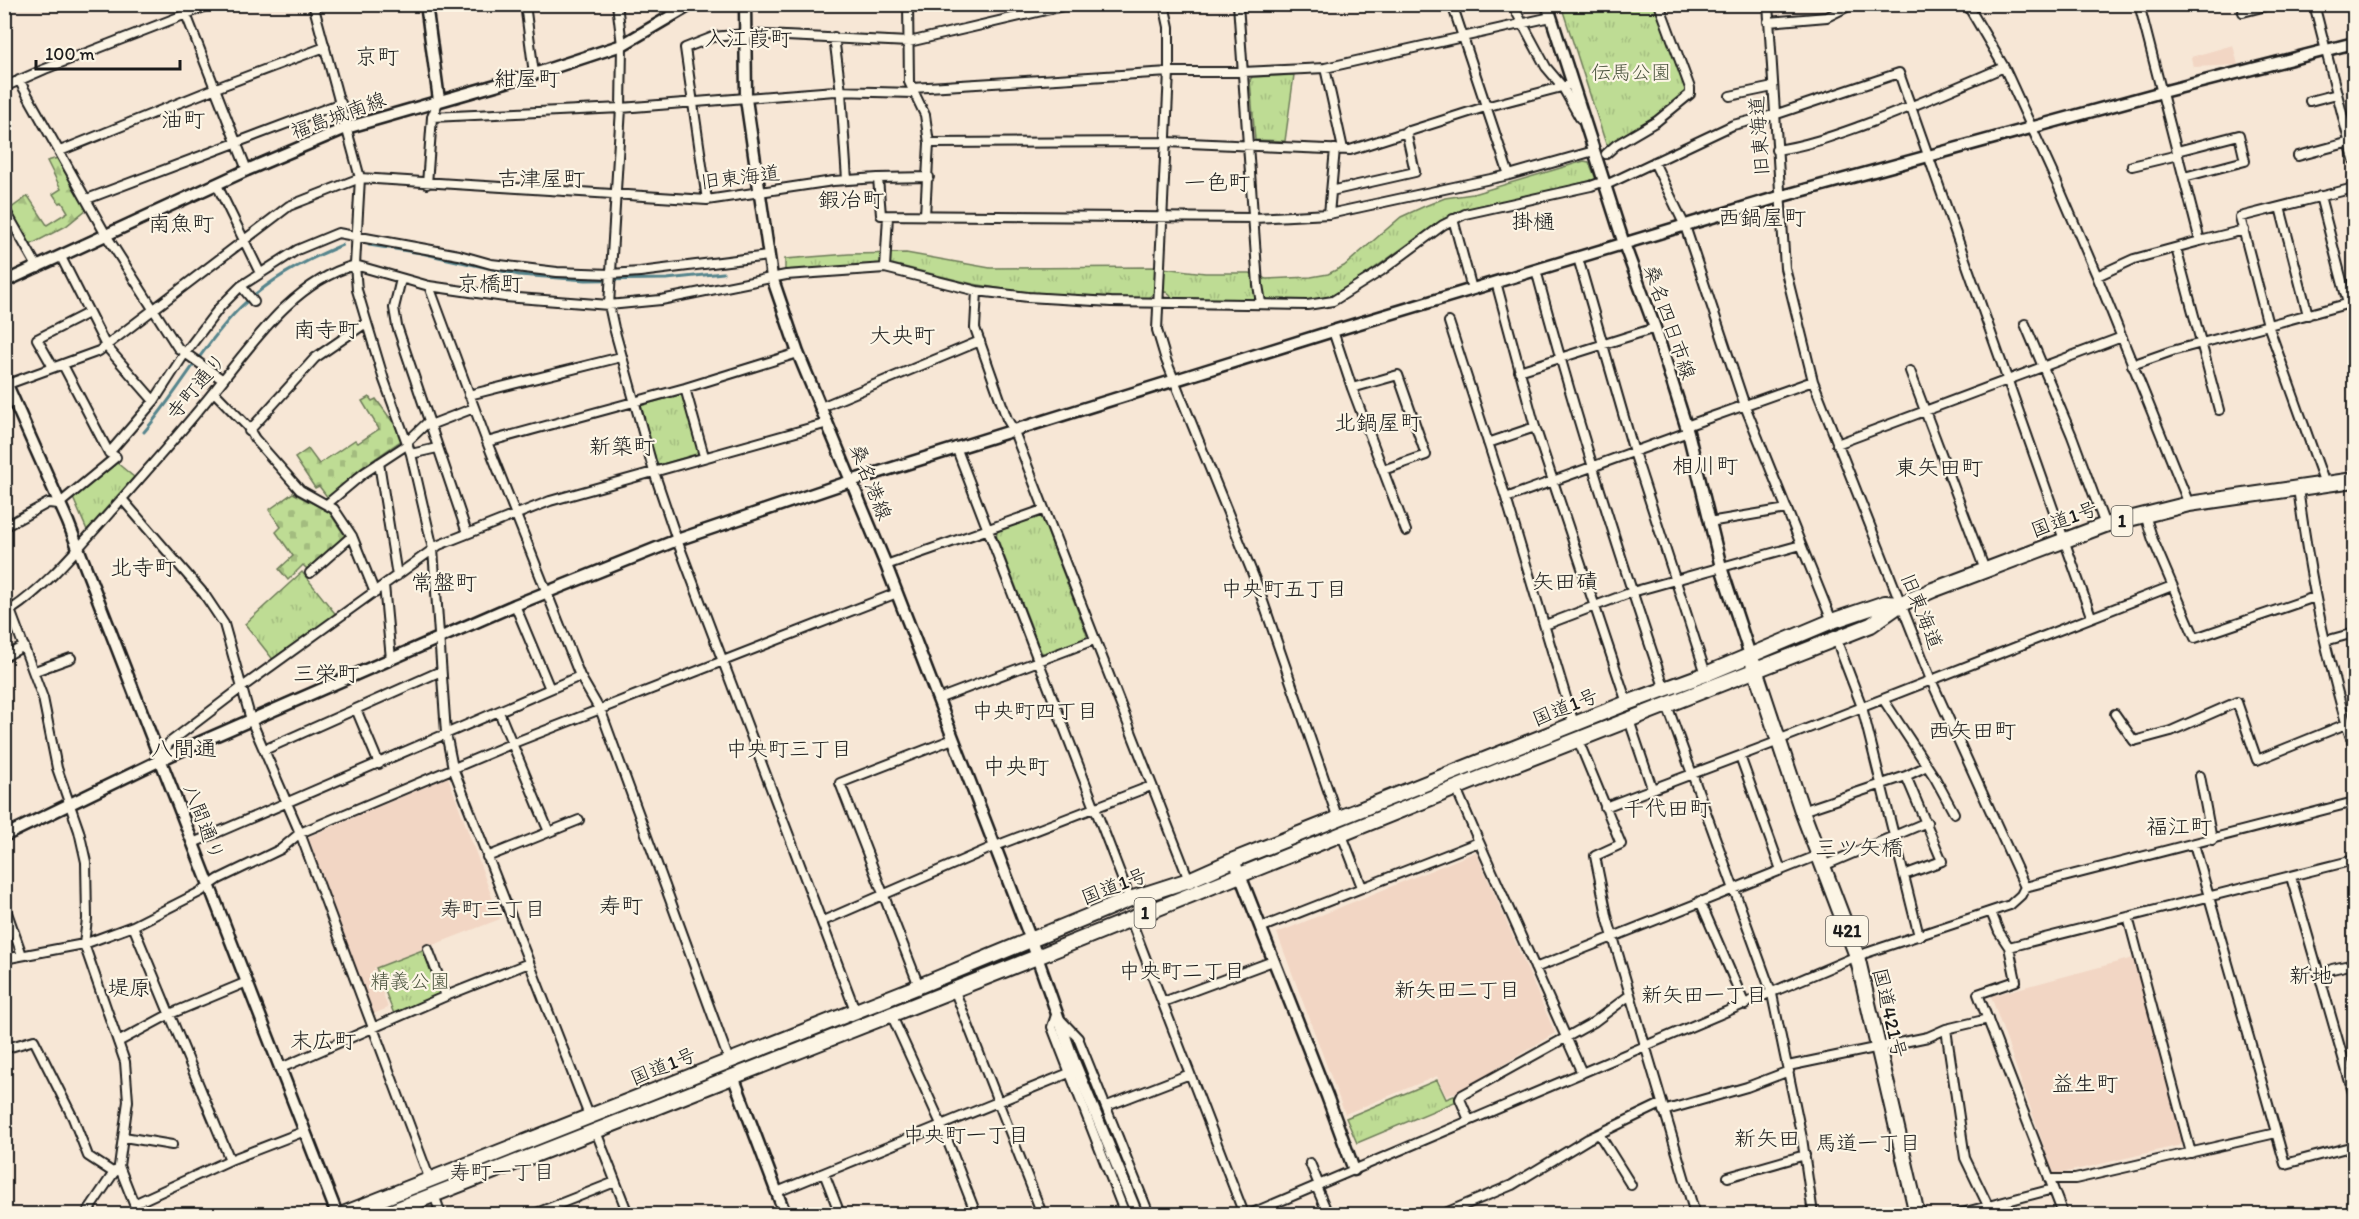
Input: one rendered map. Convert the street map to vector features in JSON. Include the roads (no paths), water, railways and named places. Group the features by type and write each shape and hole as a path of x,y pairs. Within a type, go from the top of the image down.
{"highway":[{"name":"国道1号","path":"385,1215 1871,625 1901,604 2065,539 2105,525 2189,504 2355,480"},
{"name":"国道1号","path":"343,1215 919,986 1130,899 1189,880 1574,724 1706,674 1832,621 1885,603 1901,604"},
{"name":"国道421号","path":"1750,655 1802,811 1857,956 1917,1215"}],"street":[{"path":"182,4 248,170"},
{"path":"4,87 212,4"},
{"path":"313,4 360,178 355,265 357,290 384,380 411,454 433,549 446,733 453,768 595,1130 625,1214"},
{"path":"426,4 439,100 432,117 427,184"},
{"path":"525,4 534,74"},
{"path":"617,4 622,45 621,108 609,305 621,357 654,472 677,540 855,1010"},
{"name":"福島城南線","path":"4,282 248,170 346,128 534,74 622,45 692,4"},
{"name":"桑名港線","path":"745,4 746,99 772,277 798,353 886,566 993,847 1031,940 1073,1059 1137,1215"},
{"path":"908,4 909,82 925,115 929,143 925,215"},
{"path":"707,200 685,48 713,37 745,34 909,42 1072,4"},
{"path":"1164,4 1169,27 1169,72 1157,330 1166,360 1258,587 1338,819"},
{"path":"1238,4 1261,303"},
{"path":"1452,4 1509,175"},
{"path":"1512,4 1546,67 1567,85"},
{"name":"桑名四日市線","path":"1547,4 1567,85 1588,133 1687,429 1720,567 1750,655"},
{"path":"1606,154 1616,145 1657,121 1690,94 1690,88 1659,4"},
{"name":"旧東海道","path":"1768,4 1785,268 1813,381 1931,680 2025,887"},
{"path":"1768,22 1827,17 1853,4"},
{"path":"1967,4 2004,67 2097,276 2189,504"},
{"path":"2139,4 2200,241"},
{"path":"2243,12 2274,4"},
{"path":"2314,4 2355,160"},
{"path":"432,117 621,108 1169,72 1243,72 1325,68 1551,17"},
{"path":"834,38 841,92 847,180"},
{"path":"4,836 160,760 515,605 677,540 851,481 1333,331 1779,197 2162,92 2355,42"},
{"path":"60,151 325,47"},
{"path":"1776,150 1830,137 1911,108 2004,67"},
{"path":"1325,68 1339,149 1329,214"},
{"path":"355,265 429,286 505,297 609,305 661,300 772,277 885,268 978,291 1075,301 1307,305 1333,301 1373,276 1453,219 1465,214 1605,183 1733,125 1774,115 1899,73 2091,616"},
{"path":"19,80 106,236 178,348 223,380"},
{"path":"929,143 1167,142 1350,150 1485,106 1567,85"},
{"path":"1730,96 1773,87"},
{"path":"2310,101 2337,94"},
{"path":"87,199 341,103"},
{"path":"1331,191 1415,172 1406,131"},
{"path":"2132,166 2239,135 2245,160 2184,177"},
{"path":"2298,156 2350,142"},
{"path":"878,178 881,215 888,216 1254,218 1329,214 1509,175 1594,151"},
{"path":"1654,162 1685,226 1745,406 1832,621"},
{"name":"旧東海道","path":"360,178 707,200 847,180 928,177"},
{"path":"6,382 63,365 106,346 289,206 360,178"},
{"path":"217,185 260,273"},
{"path":"2325,484 2268,325 2240,217 2355,188"},
{"path":"2132,365 2172,351 2351,303 2320,196"},
{"path":"2280,207 2308,315"},
{"path":"4,208 38,268"},
{"path":"885,268 888,216"},
{"path":"1453,219 1472,289"},
{"path":"2097,276 2134,259 2244,230"},
{"path":"109,453 154,401 220,307 241,286 297,250 338,233 459,255 491,264 557,272 611,274 768,256"},
{"path":"2176,248 2219,410"},
{"path":"61,257 106,346 154,401"},
{"path":"1578,258 1634,452 1706,674"},
{"name":"寺町通り","path":"11,610 27,599 78,548 214,392 279,313 315,284 339,269 355,265"},
{"path":"1536,270 1559,358 1592,467 1665,690"},
{"path":"401,279 394,308 397,326 467,533"},
{"path":"1496,282 1535,427 1627,703"},
{"path":"241,286 252,299"},
{"path":"429,286 487,442 580,676 602,714 785,1215"},
{"path":"978,291 975,328 1007,419 1013,429 1189,880"},
{"path":"53,367 38,339 88,313"},
{"path":"1449,322 1506,498 1574,724"},
{"path":"249,431 315,358 366,323"},
{"path":"2025,324 2072,436 2105,525"},
{"path":"1519,371 1654,328"},
{"path":"1333,331 1406,531"},
{"path":"1837,444 2122,337"},
{"path":"821,407 980,341"},
{"path":"487,442 634,403 798,353"},
{"path":"469,395 621,357"},
{"path":"4,527 48,503 59,504 116,457 109,453 63,365"},
{"path":"1910,371 1985,570"},
{"path":"1352,388 1398,375 1426,455 1383,470"},
{"path":"1506,498 1634,452 1687,429 1813,381"},
{"name":"八間通り","path":"6,382 78,548 337,1215"},
{"path":"685,388 704,456"},
{"path":"214,392 247,426 300,490 334,509 352,536 375,592"},
{"path":"327,504 407,443 429,423 474,408"},
{"path":"160,760 169,743 433,549 467,533 550,501 828,423"},
{"path":"1488,443 1535,427"},
{"path":"956,447 1130,899"},
{"path":"411,454 437,448"},
{"path":"379,463 397,576"},
{"path":"2298,488 2315,597 2346,724 2355,746"},
{"path":"122,499 204,594 224,624 251,720 300,832 430,1180"},
{"path":"1709,522 1787,509"},
{"path":"886,566 1043,510"},
{"path":"2145,515 2195,638 2315,597"},
{"path":"310,573 352,536"},
{"path":"1545,626 1632,592 1801,545"},
{"path":"384,585 391,658"},
{"path":"1605,807 2172,586"},
{"path":"4,594 43,698 57,768 70,804 86,862 87,919 84,944 125,1062 129,1101 116,1170 86,1215"},
{"path":"4,959 84,944 133,926 210,886 219,879 281,849 300,832 512,744 897,594"},
{"path":"515,605 550,689"},
{"path":"2325,640 2355,633"},
{"path":"1836,639 1862,707 1919,936"},
{"path":"938,699 1094,640"},
{"path":"4,657 24,646"},
{"path":"34,671 71,658"},
{"path":"264,750 441,671"},
{"path":"193,843 580,676"},
{"path":"1883,699 1927,766 1954,813"},
{"path":"2115,714 2134,741 2171,731 2237,702 2257,760 2346,724"},
{"path":"1667,705 1772,994 1805,1155 1813,1215"},
{"path":"356,709 379,764"},
{"path":"499,712 549,832"},
{"path":"1629,720 1652,788"},
{"path":"919,986 840,783 953,739"},
{"path":"1578,740 1622,844 1595,856 1613,936 1695,1215"},
{"path":"1740,756 1781,870"},
{"path":"1802,811 1906,776 1927,766"},
{"path":"1904,875 1942,861 1906,776"},
{"path":"2200,776 2212,840"},
{"path":"823,921 993,847 1151,786"},
{"path":"1456,788 1564,1037 1582,1073"},
{"path":"1250,1215 1857,956 2010,905 2021,895 2025,887 2355,802"},
{"path":"487,857 579,820"},
{"path":"1535,968 1781,870 1821,861 1927,822"},
{"path":"1342,835 1362,887"},
{"path":"1260,928 1479,842"},
{"path":"2194,844 2285,1164 2355,1146"},
{"path":"1234,860 1354,1170"},
{"path":"2009,946 2210,898 2355,860"},
{"path":"2291,876 2355,1096"},
{"path":"1700,901 1745,1005"},
{"path":"4,904 22,956"},
{"path":"1991,912 1999,932 2009,946 2016,981 1978,994 2063,1215"},
{"path":"2128,917 2191,1153"},
{"path":"1130,918 1244,1215"},
{"path":"133,926 230,1160"},
{"path":"428,949 446,996"},
{"path":"1163,1002 1273,960"},
{"path":"281,1068 446,996 529,963"},
{"path":"2332,969 2355,964"},
{"path":"118,1042 171,1014 247,982"},
{"path":"954,989 1042,1215"},
{"path":"1469,1120 1460,1099 1462,1095 1594,1022 1630,994"},
{"path":"891,1014 941,1124 976,1215"},
{"path":"1125,1215 1052,1027 1056,1015 1078,1038 1149,1215"},
{"path":"1443,1215 1512,1185 1599,1134 1662,1107 1747,1087 1788,1068 1878,1046 1928,1037 1946,1029 1988,1019"},
{"path":"1946,1029 1965,1158 1992,1215"},
{"path":"4,1049 34,1040 73,1118 88,1156 116,1170 138,1215"},
{"path":"777,1192 1069,1074"},
{"path":"1107,1106 1190,1074"},
{"path":"134,1204 230,1160 305,1131"},
{"path":"2049,1179 2075,1179 2276,1133"},
{"path":"1599,1134 1631,1185"},
{"path":"124,1137 171,1146"},
{"path":"1728,1177 1805,1155"},
{"path":"1310,1163 1328,1215"},
{"path":"824,1173 840,1215"},
{"path":"538,1214 615,1182"},
{"path":"1958,1215 2053,1190"},
{"path":"434,1195 441,1215"}],"waterway":[{"path":"144,432 210,342 234,314 258,292 284,274 342,245"},
{"path":"369,245 421,253 519,275 586,280 667,279 723,273"}],"railway":[{"path":"2340,1214 2354,1211"}],"district":[{"name":"入江葭町","path":"748,38"},
{"name":"京町","path":"377,56"},
{"name":"紺屋町","path":"527,78"},
{"name":"油町","path":"183,119"},
{"name":"吉津屋町","path":"541,178"},
{"name":"一色町","path":"1217,182"},
{"name":"鍜冶町","path":"851,199"},
{"name":"西鍋屋町","path":"1762,217"},
{"name":"掛樋","path":"1533,221"},
{"name":"南魚町","path":"181,223"},
{"name":"京橋町","path":"490,283"},
{"name":"南寺町","path":"326,329"},
{"name":"大央町","path":"902,335"},
{"name":"北鍋屋町","path":"1378,422"},
{"name":"新築町","path":"622,446"},
{"name":"相川町","path":"1705,465"},
{"name":"東矢田町","path":"1939,467"},
{"name":"北寺町","path":"143,567"},
{"name":"矢田磧","path":"1565,581"},
{"name":"常盤町","path":"444,582"},
{"name":"中央町五丁目","path":"1284,588"},
{"name":"三栄町","path":"326,673"},
{"name":"中央町四丁目","path":"1035,710"},
{"name":"西矢田町","path":"1972,730"},
{"name":"八間通","path":"184,748"},
{"name":"中央町三丁目","path":"789,748"},
{"name":"中央町","path":"1016,766"},
{"name":"千代田町","path":"1667,808"},
{"name":"福江町","path":"2179,826"},
{"name":"三ツ矢橋","path":"1859,847"},
{"name":"寿町","path":"621,905"},
{"name":"寿町三丁目","path":"493,908"},
{"name":"中央町二丁目","path":"1182,970"},
{"name":"新地","path":"2311,975"},
{"name":"堤原","path":"129,987"},
{"name":"新矢田二丁目","path":"1457,989"},
{"name":"新矢田一丁目","path":"1704,994"},
{"name":"末広町","path":"323,1040"},
{"name":"益生町","path":"2085,1083"},
{"name":"中央町一丁目","path":"966,1134"},
{"name":"新矢田","path":"1767,1138"},
{"name":"馬道一丁目","path":"1868,1142"},
{"name":"寿町一丁目","path":"502,1171"}],"park label":[{"name":"伝馬公園","path":"1631,72"},
{"name":"精義公園","path":"410,981"}]}
